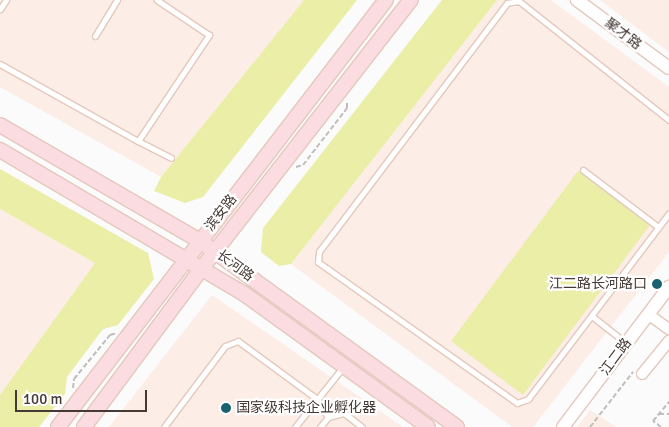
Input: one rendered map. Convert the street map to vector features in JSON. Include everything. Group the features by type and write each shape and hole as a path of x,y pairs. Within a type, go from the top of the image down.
{"main road":[{"name":"滨安路","path":"58,427 386,0"},
{"name":"滨安路","path":"84,427 215,251 279,173 411,0"},
{"name":"长河路","path":"0,125 200,240 457,427"},
{"name":"长河路","path":"0,150 243,293 428,427"}],"street":[{"name":"聚才路","path":"577,0 669,68"},
{"name":"江二路","path":"563,427 669,287"},
{"path":"648,314 669,329"},
{"path":"641,370 669,341"}],"lane":[{"path":"0,9 6,0"},
{"path":"95,36 118,0"},
{"path":"138,141 209,35 157,0"},
{"path":"669,120 519,1 507,4 319,252 318,262 517,403 528,399 593,317 669,213"},
{"path":"0,64 171,158"},
{"path":"583,170 658,227"},
{"path":"593,317 626,343"},
{"path":"164,427 225,346 238,341 317,399 328,417"},
{"path":"295,427 344,366"},
{"path":"320,427 328,417 344,413 362,427"}],"path":[{"path":"279,173 303,164 347,108 346,86"},
{"path":"590,427 641,370"},
{"path":"661,427 653,421 669,402"},
{"path":"659,414 669,414"}],"shaded area":[{"path":"0,0 304,0 161,177 0,87"},
{"path":"497,0 551,0 669,87 669,252 533,427 512,427 291,264"},
{"path":"600,0 669,0 669,52"},
{"path":"0,209 95,263 0,395"},
{"path":"212,295 403,427 109,427"},
{"path":"590,410 616,427 577,427"}],"green space":[{"path":"304,0 357,0 203,197 185,203 154,191 161,177"},
{"path":"442,0 497,0 291,264 279,266 261,252 263,228"},
{"path":"0,169 148,253 154,279 118,325 103,329 67,377 65,394 39,427 0,427 0,395 95,263 0,209"},
{"path":"578,171 650,225 523,395 451,341"}],"place":[{"name":"江二路长河路口","path":"657,284"},
{"name":"国家级科技企业孵化器","path":"226,408"}]}
